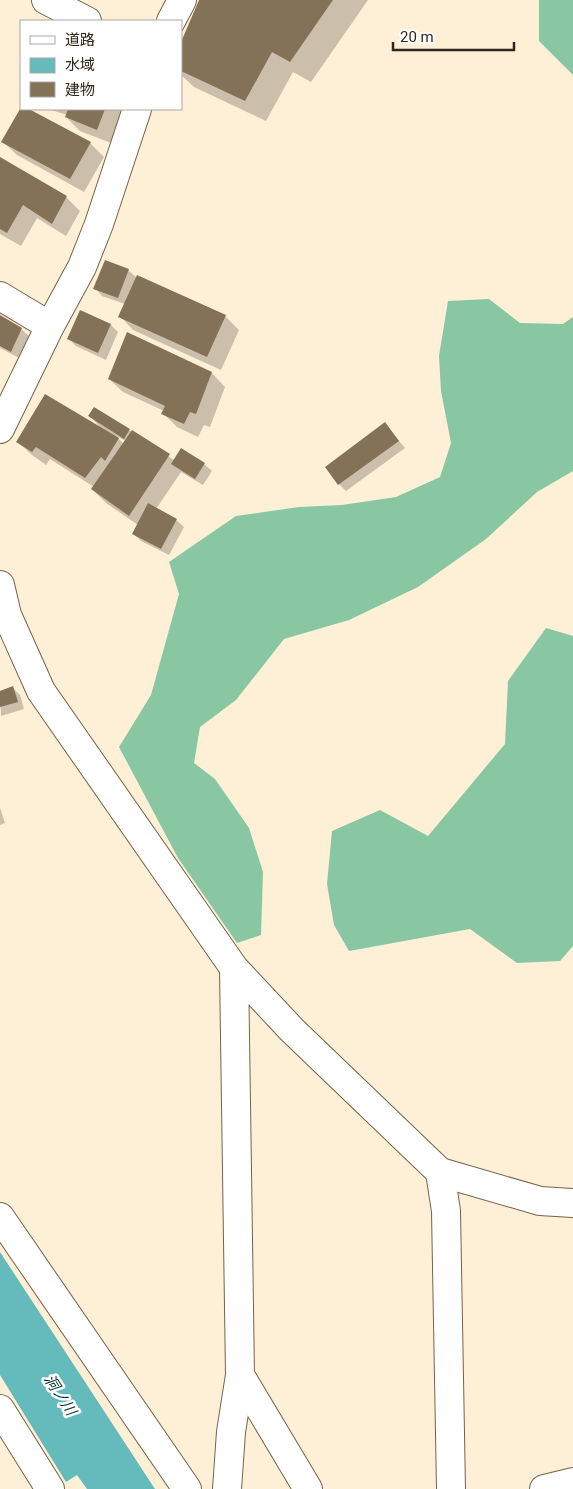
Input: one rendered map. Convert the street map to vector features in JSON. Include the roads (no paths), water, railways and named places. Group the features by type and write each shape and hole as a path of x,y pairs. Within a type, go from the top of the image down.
{"street":[{"path":"46,0 85,20"},
{"path":"172,20 182,0"},
{"path":"0,429 50,326 82,267 99,224 136,110"},
{"path":"0,296 50,326"},
{"path":"0,585 7,615 41,691 234,968 292,1030 440,1172 540,1200 573,1203"},
{"path":"227,1489 240,1375 234,968"},
{"path":"440,1172 446,1211 451,1489"},
{"path":"0,1217 187,1489"},
{"path":"240,1375 308,1489"},
{"path":"0,1409 50,1489"},
{"path":"544,1489 573,1482"}],"water":[{"name":"洞ノ川","path":"0,1252 155,1489 87,1489 77,1475 66,1482 0,1375"}]}
